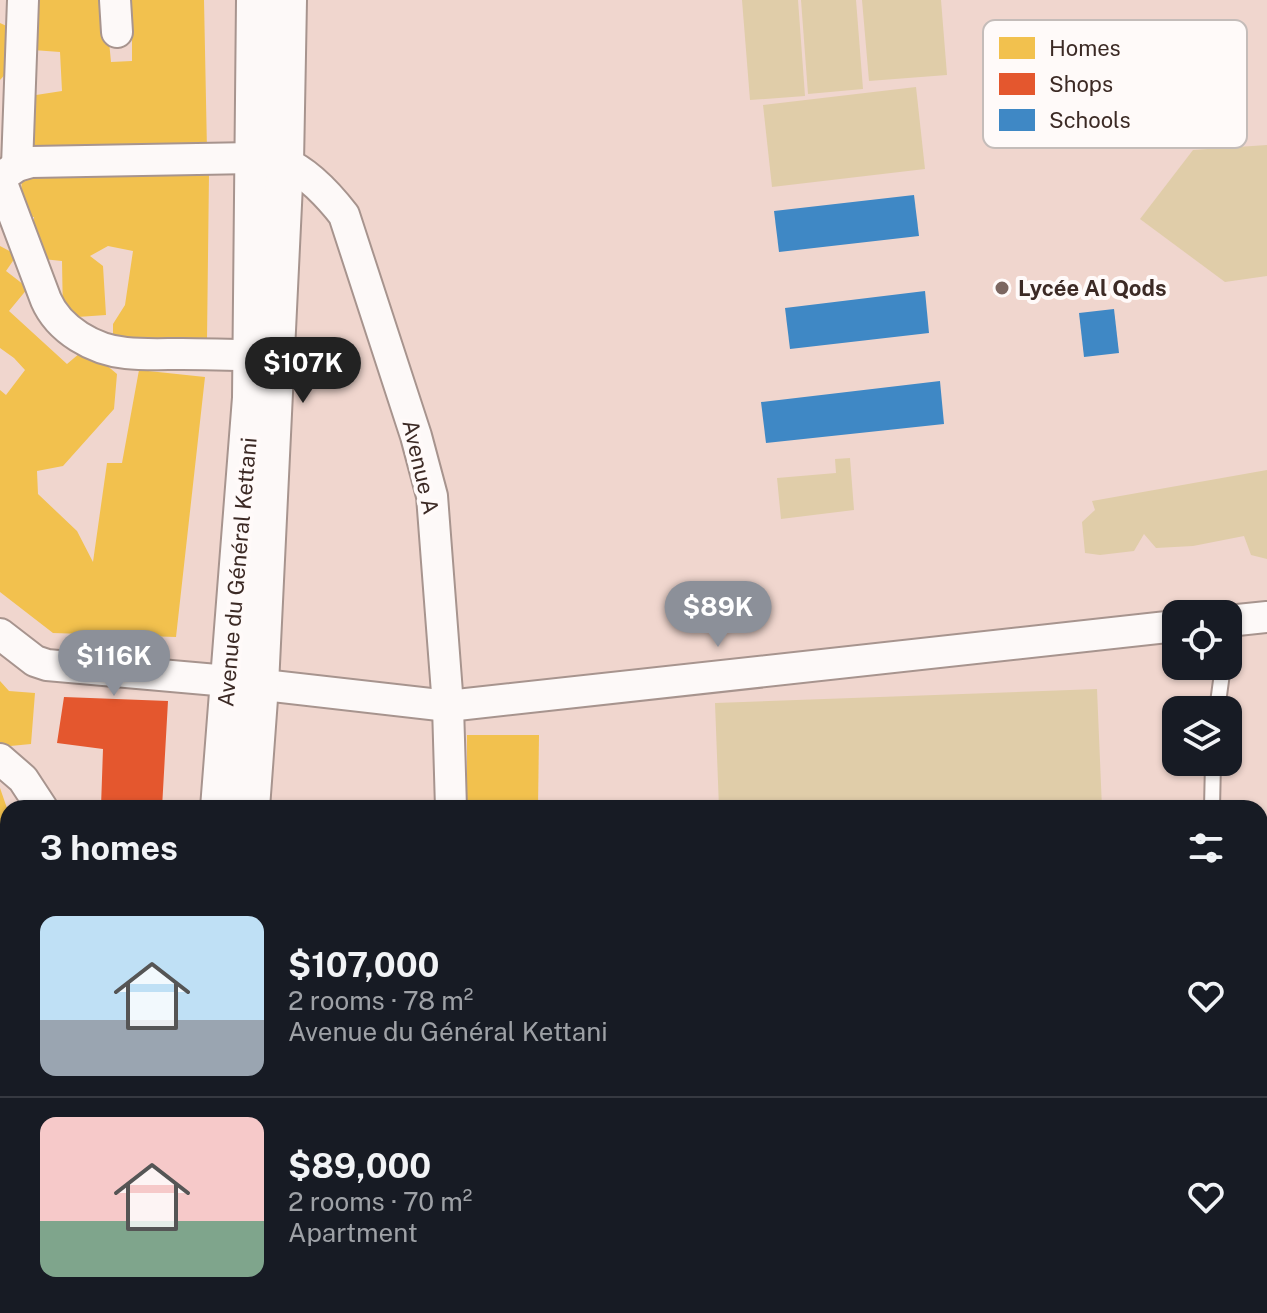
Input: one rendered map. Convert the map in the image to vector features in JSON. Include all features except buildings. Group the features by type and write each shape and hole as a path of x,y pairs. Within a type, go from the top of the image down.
{"street":[{"path":"23,0 6,174 51,312 60,323 80,337 115,351 251,355"},
{"path":"115,0 117,32"},
{"name":"Avenue du Général Kettani","path":"221,800 244,683 269,161 255,0"},
{"name":"Avenue du Général Kettani","path":"251,800 244,683 251,355 288,0"},
{"path":"6,174 31,162 269,161"},
{"name":"Avenue A","path":"269,161 319,187 344,215 416,436 432,496 448,706 451,800"},
{"path":"1242,622 1267,617"},
{"path":"0,634 35,661 47,665 448,706 1162,628"},
{"path":"0,759 23,779 37,800"}],"lane":[{"path":"1212,800 1213,776"}],"shaded area":[{"path":"742,0 798,0 805,96 750,100"},
{"path":"801,0 856,0 863,89 808,94"},
{"path":"862,0 941,0 947,75 869,81"},
{"path":"916,87 925,169 772,187 763,105"},
{"path":"1267,145 1267,276 1225,282 1140,219 1193,150"},
{"path":"850,458 854,510 781,519 777,478 836,473 835,459"},
{"path":"1267,470 1267,559 1251,555 1244,536 1193,546 1156,548 1144,534 1134,551 1100,555 1085,553 1082,522 1095,510 1092,501"},
{"path":"1097,689 1102,800 719,800 715,703"}],"place":[{"name":"Lycée Al Qods","path":"1002,288"}]}
